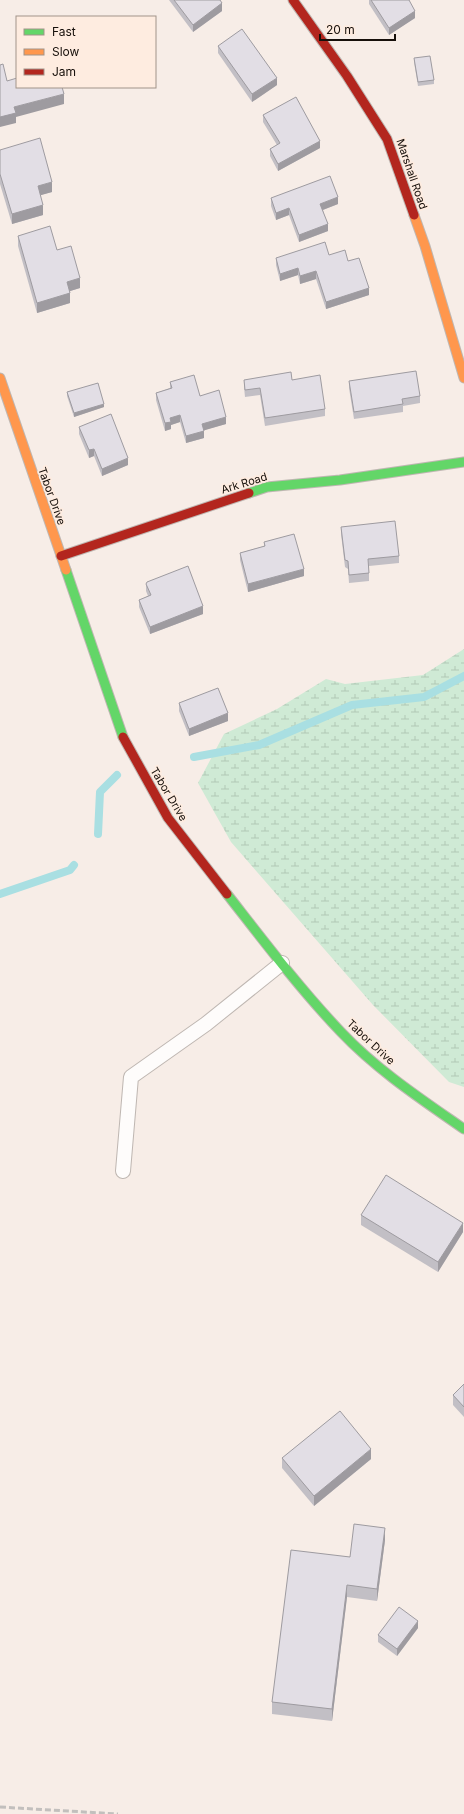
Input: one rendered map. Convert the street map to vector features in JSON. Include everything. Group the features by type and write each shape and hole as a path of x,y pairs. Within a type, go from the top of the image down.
{"street":[{"name":"Marshall Road","path":"293,0 347,76 387,139 425,246 464,378"},
{"name":"Tabor Drive","path":"0,378 124,741 168,818 282,963 341,1032 394,1080 464,1129"},
{"name":"Ark Road","path":"61,556 267,487 340,480 464,462"}],"lane":[{"path":"123,1171 131,1077 206,1024 282,963"}],"green space":[{"path":"464,649 464,1087 449,1082 373,1005 231,842 198,783 224,734 277,709 326,679 345,684 423,675"}],"building":[{"path":"174,0 220,0 222,3 193,25"},
{"path":"371,0 409,0 415,11 389,28"},
{"path":"242,29 277,78 252,94 218,46"},
{"path":"430,56 434,80 418,82 414,58"},
{"path":"3,64 7,81 16,78 16,88 62,88 64,94 14,107 16,113 0,117 0,65"},
{"path":"296,97 320,141 278,164 270,149 280,143 263,115"},
{"path":"40,138 52,182 38,186 43,205 12,214 0,174 0,150"},
{"path":"330,176 338,197 320,204 328,224 299,235 289,208 276,213 271,198"},
{"path":"50,226 57,250 71,246 80,278 67,282 70,293 37,303 18,236"},
{"path":"325,242 329,255 345,250 348,261 359,258 369,288 326,302 316,271 300,276 298,268 280,274 276,258"},
{"path":"416,371 420,396 402,399 403,404 354,412 349,381"},
{"path":"291,372 292,380 320,375 325,409 265,418 260,388 245,390 244,380"},
{"path":"194,375 200,396 219,390 226,417 202,424 204,431 186,436 180,415 170,418 171,422 165,423 156,393 172,388 170,382"},
{"path":"98,383 104,404 74,413 67,392"},
{"path":"111,414 128,458 102,469 94,449 89,450 79,427"},
{"path":"395,521 399,556 368,559 369,573 349,575 348,561 345,560 341,527"},
{"path":"294,534 304,569 248,584 240,553 265,546 264,542"},
{"path":"188,566 203,606 150,627 139,600 151,595 146,584 147,582"},
{"path":"218,688 228,713 189,729 179,703"},
{"path":"386,1175 463,1223 438,1262 361,1215"},
{"path":"464,1384 464,1407 453,1395"},
{"path":"340,1411 371,1449 314,1496 282,1458"},
{"path":"354,1524 385,1528 377,1589 347,1585 332,1709 272,1702 291,1550 350,1557"},
{"path":"399,1607 418,1621 397,1649 378,1635"}],"waterway":[{"path":"194,757 259,745 352,705 424,697 464,676"},
{"path":"98,834 100,792 117,775"},
{"path":"0,894 70,870 74,865"}],"railway":[{"path":"0,1807 118,1814"}],"traffic: fast":[{"path":"249,493 267,487 340,480 464,462"},
{"path":"66,570 123,737"},
{"path":"227,894 296,982 355,1046 400,1084 464,1129"}],"traffic: slow":[{"path":"414,215 425,246 464,378"},
{"path":"0,378 66,570"}],"traffic: jam":[{"path":"293,0 347,76 387,139 414,215"},
{"path":"61,556 249,493"},
{"path":"123,737 168,818 227,894"}]}
